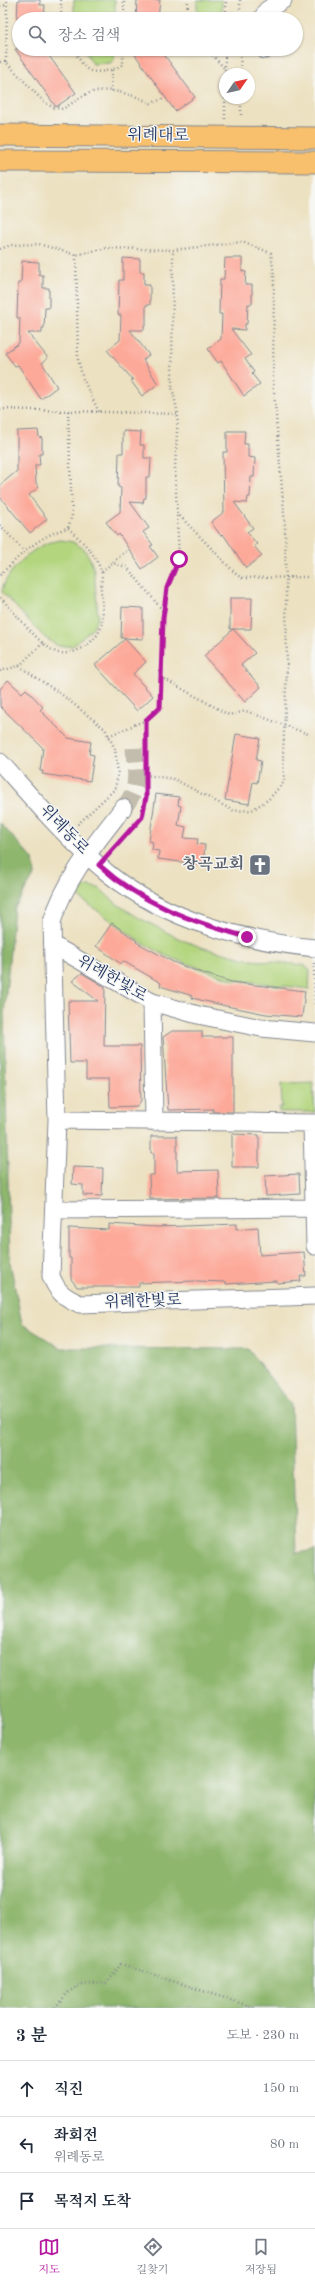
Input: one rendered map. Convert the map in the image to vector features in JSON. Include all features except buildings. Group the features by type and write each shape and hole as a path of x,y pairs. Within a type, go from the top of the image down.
{"main road":[{"name":"위례대로","path":"0,135 315,138"},
{"name":"위례대로","path":"0,161 315,162"}],"street":[{"path":"266,12 283,0"},
{"name":"위례동로","path":"0,762 66,835 93,860 142,896 176,915 247,937 315,948"},
{"name":"위례한빛로","path":"122,808 93,860 58,900 52,922 57,1120 51,1276 56,1288 64,1298 80,1304 315,1296"},
{"name":"위례한빛로","path":"53,945 152,1002 198,1015 261,1028 315,1033"},
{"path":"152,1002 154,1122"},
{"path":"57,1120 313,1123 313,1208 315,1246"},
{"path":"54,1210 313,1208"}],"path":[{"path":"6,62 7,0"},
{"path":"61,0 61,12"},
{"path":"124,0 124,12"},
{"path":"187,12 188,0"},
{"path":"226,0 226,12"},
{"path":"240,0 240,12"},
{"path":"0,6 7,5"},
{"path":"78,56 88,70 112,70 123,64 123,56"},
{"path":"213,56 224,68"},
{"path":"225,56 225,68"},
{"path":"240,56 241,68"},
{"path":"0,62 6,62 52,107 63,109 88,94 111,91 134,95 151,103 166,98"},
{"path":"111,91 112,70"},
{"path":"224,104 224,119"},
{"path":"241,104 241,117"},
{"path":"0,249 11,245 39,244 76,255 106,248 173,250 242,242 271,253 274,275 273,378 285,526 288,666 284,725 284,782 269,799 252,810 234,811 198,790 174,779 146,774"},
{"path":"108,736 146,720 160,707 164,612 167,588 179,559 175,469 178,414 172,387 173,250"},
{"path":"76,255 78,359 83,379 99,412"},
{"path":"0,409 178,414"},
{"path":"68,411 72,515 68,528"},
{"path":"176,512 237,575 242,578 309,577"},
{"path":"0,525 24,551"},
{"path":"0,575 24,551 55,532 68,528"},
{"path":"68,528 91,553 102,572"},
{"path":"0,597 44,643 59,653 74,653 87,645 100,632 103,618 100,582 102,572 130,548"},
{"path":"112,563 127,567 164,612"},
{"path":"0,671 20,666 44,643"},
{"path":"20,666 61,694 105,729 115,749 118,773 116,789 66,835"},
{"path":"161,676 229,715 246,711 308,734"},
{"path":"93,860 142,817 146,797 146,720"},
{"path":"315,948 315,1005"},
{"path":"55,2008 66,1993 76,1985 107,1983 121,1964 255,2008"}],"green space":[{"path":"74,0 115,0 115,12 74,12"},
{"path":"197,0 222,0 222,12 197,12"},
{"path":"88,56 114,56 114,60 110,63 93,64"},
{"path":"61,540 73,542 84,549 94,570 98,617 92,629 73,646 58,646 44,637 2,592 7,578 18,564 39,547"},
{"path":"0,823 33,859 35,874 14,909 4,1014 10,1262 22,1324 61,1348 248,1349 291,1405 296,1553 315,1550 315,2008 0,2008"},
{"path":"88,886 99,888 117,904 139,918 182,940 204,948 251,960 305,965 310,971 309,989 234,980 168,957 141,942 77,896 81,889"},
{"path":"313,1083 315,1112 279,1112 279,1107 282,1107 281,1084"}],"tunnel":[{"path":"123,808 129,801 135,787 136,773 134,748"}],"place":[{"name":"창곡교회","path":"260,865"}],"route":[{"path":"179,559 167,588 163,618 160,707 146,720 146,797 142,817 99,865 110,875 142,896 176,915 247,937"}]}
